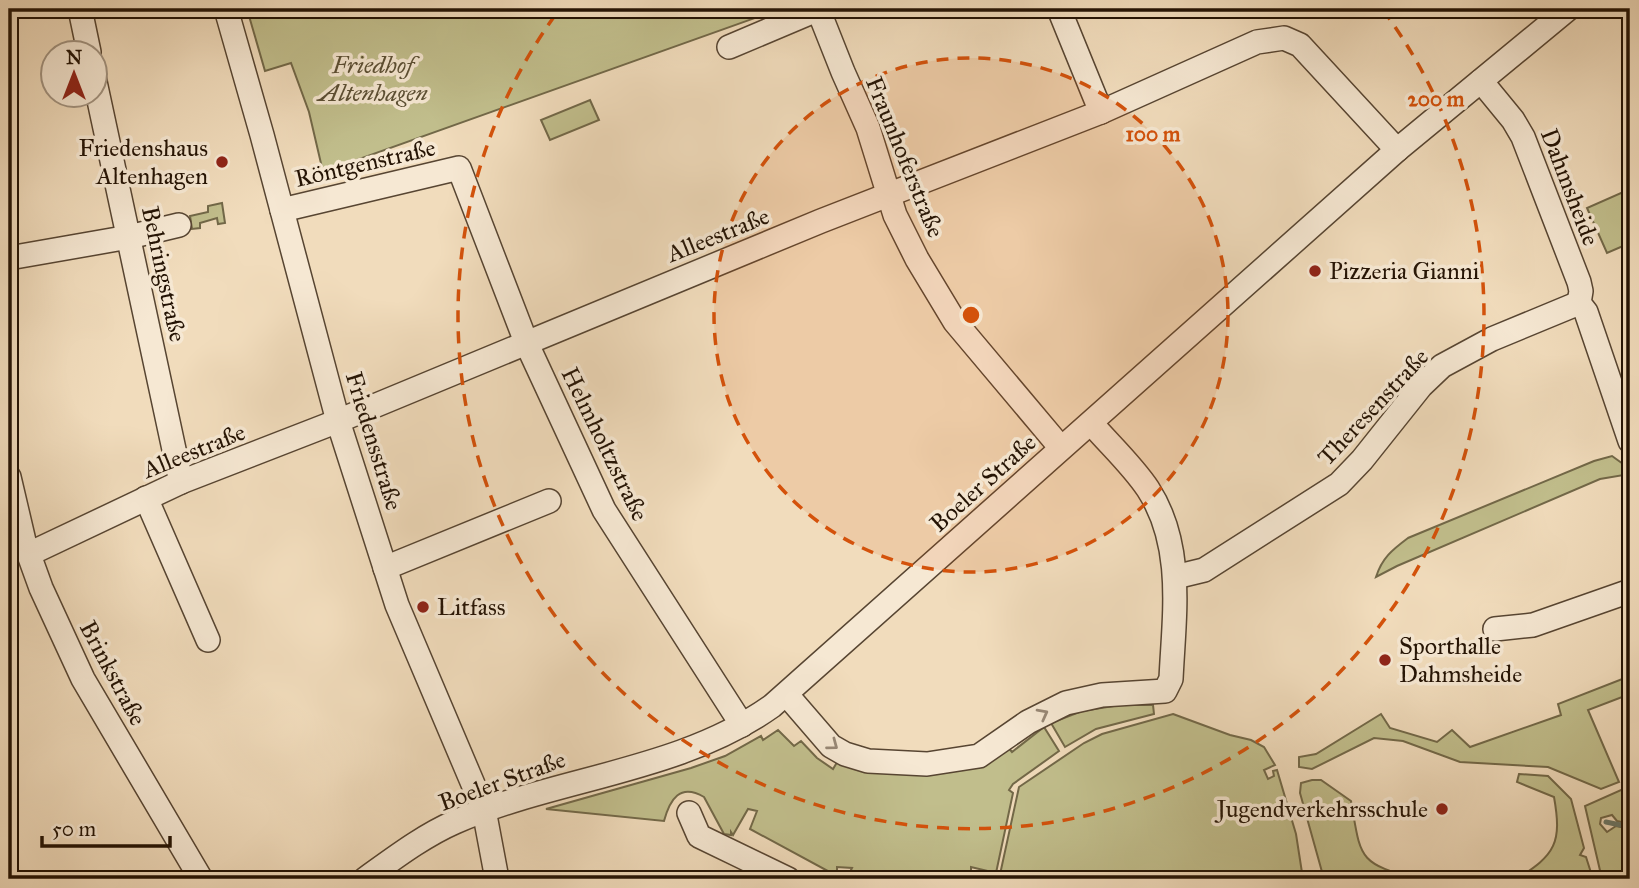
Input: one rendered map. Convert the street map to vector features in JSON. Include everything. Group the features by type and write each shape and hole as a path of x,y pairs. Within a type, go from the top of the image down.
{"street":[{"path":"80,9 86,38"},
{"name":"Friedensstraße","path":"226,9 338,421 397,605 484,810 497,879"},
{"path":"729,47 818,9"},
{"name":"Fraunhoferstraße","path":"818,9 868,128 895,215 917,259 955,322 1061,448"},
{"path":"1059,9 1101,112"},
{"name":"Boeler Straße","path":"365,879 453,822 568,784 634,767 716,738 742,725 787,695 1397,150 1568,9"},
{"name":"Alleestraße","path":"29,554 181,482 338,421 888,194 1101,112 1257,42 1284,38 1300,45 1397,150"},
{"name":"Dahmsheide","path":"1481,81 1513,120 1523,137 1579,282 1579,303 1586,312 1630,441"},
{"name":"Behringstraße","path":"101,108 181,482"},
{"name":"Röntgenstraße","path":"282,210 459,167"},
{"name":"Helmholtzstraße","path":"459,167 526,342 604,510 742,725"},
{"path":"9,258 129,237 179,225"},
{"name":"Theresenstraße","path":"1175,577 1204,570 1339,484 1362,460 1421,386 1442,366 1492,339 1579,303"},
{"path":"787,695 814,729 831,746 845,754 868,761 927,764 979,756 1028,722 1066,703 1102,695 1159,692 1168,688 1171,679 1175,577 1172,550 1163,521 1148,489 1091,423"},
{"name":"Brinkstraße","path":"9,477 29,554 41,588 83,679 201,879"},
{"path":"146,498 208,640"},
{"path":"385,568 550,501"},
{"path":"1495,629 1533,625 1630,591"},
{"path":"688,813 699,836 788,879"}],"green space":[{"name":"Friedhof Altenhagen","path":"247,9 780,9 323,172 309,112 291,63 265,71"},
{"path":"590,100 599,120 550,140 541,120"},
{"path":"1630,189 1630,243 1607,253 1587,208"},
{"path":"222,203 225,223 218,224 217,218 200,223 200,228 192,229 190,216 208,212 208,206"},
{"path":"1612,456 1630,469 1630,474 1600,479 1376,577 1388,555 1408,538"},
{"path":"1630,676 1630,694 1588,710 1619,782 1601,789 1548,767 1460,762 1403,741 1374,738 1312,769 1299,767 1299,757 1316,754 1381,714 1390,728 1437,742 1452,730 1470,747 1561,715 1558,704"},
{"path":"1120,705 1153,705 1154,714 1096,729 1065,747 1051,723 1082,711"},
{"path":"1173,714 1251,740 1264,747 1275,765 1264,770 1268,779 1274,776 1273,771 1277,770 1296,834 1303,879 999,879 1019,787 1084,743 1102,734"},
{"path":"1044,727 1059,751 1013,784 1009,790 1013,793 996,873 971,867 971,871 985,873 991,879 852,879 849,874 852,868 837,867 837,876 750,829 757,811 748,809 733,835 731,832 731,835 724,834 704,797 696,793 688,792 677,796 669,806 664,821 546,809 691,768 725,756 761,736 763,740 778,730 794,746 801,741 817,758 833,769 839,759 870,768 1007,746 1012,752"},
{"path":"1519,774 1548,776 1571,799 1584,848 1580,855 1586,857 1593,879 1516,879 1548,854 1553,846 1557,825 1554,797 1517,782"},
{"path":"1321,780 1351,801 1360,847 1372,862 1417,879 1324,879 1300,793 1301,783"},
{"path":"1630,786 1630,824 1617,821 1612,815 1601,818 1600,824 1607,832 1616,826 1630,829 1630,879 1602,879 1585,806"}],"waterway":[{"path":"1606,822 1630,827"}],"place":[{"name":"Friedenshaus Altenhagen","path":"222,162"},
{"name":"Pizzeria Gianni","path":"1315,271"},
{"name":"Litfass","path":"423,607"},
{"name":"Sporthalle Dahmsheide","path":"1385,660"},
{"name":"Jugendverkehrsschule","path":"1442,809"}]}
